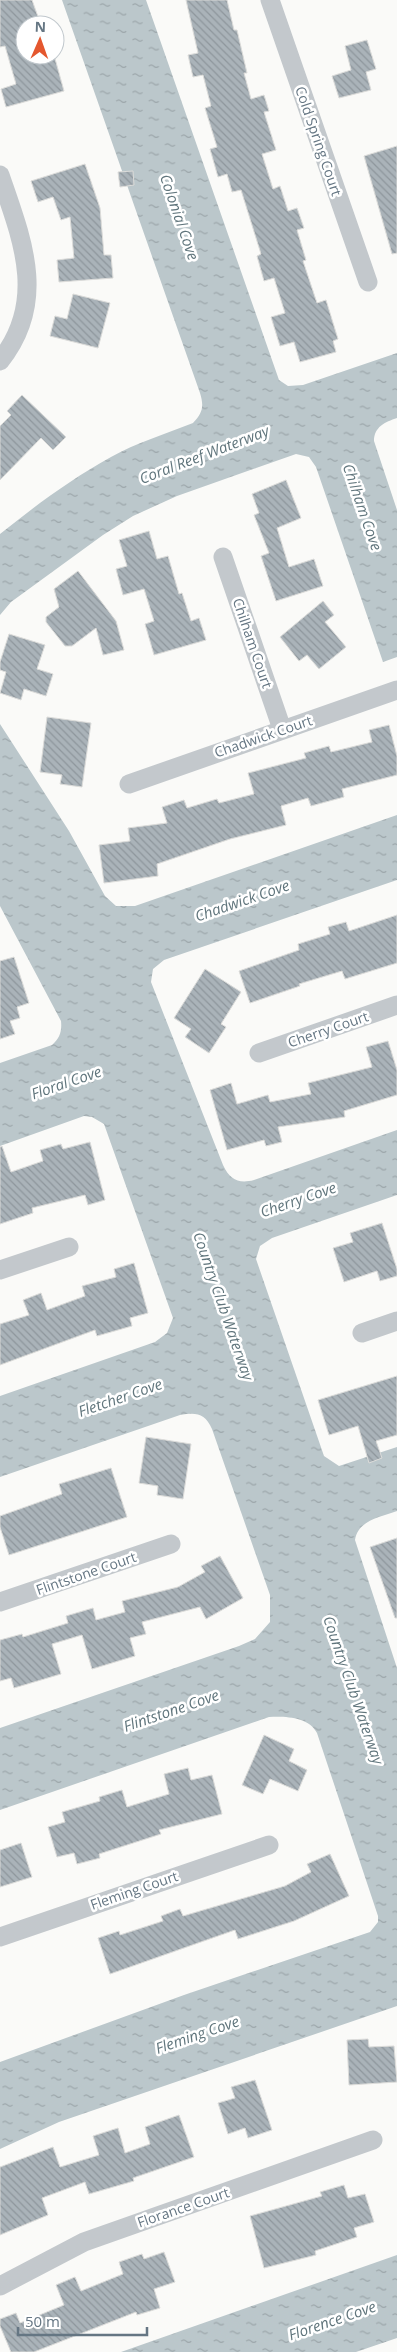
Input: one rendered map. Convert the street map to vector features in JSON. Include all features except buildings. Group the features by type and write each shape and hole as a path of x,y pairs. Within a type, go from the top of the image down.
{"street":[{"name":"Cold Spring Court","path":"270,0 368,282"},
{"path":"0,175 23,245 28,284 19,327 10,347 0,361"},
{"name":"Chilham Court","path":"223,557 282,729"},
{"name":"Chadwick Court","path":"129,784 397,690"},
{"name":"Cherry Court","path":"259,1053 397,1005"},
{"path":"0,1270 69,1247"},
{"path":"362,1333 397,1321"},
{"name":"Flintstone Court","path":"0,1602 171,1544"},
{"name":"Fleming Court","path":"0,1937 269,1844"},
{"name":"Florance Court","path":"0,2286 84,2242 373,2140"}],"water":[{"path":"62,0 146,0 279,380 288,386 303,385 397,353 397,418 384,423 378,429 374,436 374,441 397,510 397,657 383,662 316,467 309,457 296,454 177,496 133,516 103,535 11,602 0,615 0,534 26,513 96,465 130,447 193,423 201,413 202,406 200,393"},
{"path":"0,724 69,831 105,896 116,906 135,906 397,815 397,880 164,960 153,969 151,982 223,1165 236,1180 254,1180 397,1130 397,1195 272,1238 260,1246 256,1259 324,1456 339,1466 397,1447 397,1511 365,1524 357,1533 355,1540 397,1668 397,2006 59,2122 0,2149 0,2062 184,1995 370,1932 378,1922 378,1916 317,1733 308,1724 296,1719 269,1717 0,1810 0,1728 255,1639 270,1622 270,1595 212,1429 206,1420 199,1415 180,1415 0,1477 0,1396 155,1342 167,1333 173,1318 104,1124 92,1117 84,1116 0,1146 0,1063 52,1045 59,1037 61,1021 0,906"},
{"name":"Florence Cove","path":"397,2255 397,2338 356,2352 121,2352"}],"water label":[{"name":"Colonial Cove","path":"180,217"},
{"name":"Coral Reef Waterway","path":"204,454"},
{"name":"Chilham Cove","path":"363,507"},
{"name":"Chadwick Cove","path":"242,900"},
{"name":"Floral Cove","path":"66,1082"},
{"name":"Cherry Cove","path":"298,1199"},
{"name":"Country Club Waterway","path":"224,1306"},
{"name":"Fletcher Cove","path":"120,1397"},
{"name":"Country Club Waterway","path":"354,1690"},
{"name":"Flintstone Cove","path":"171,1710"},
{"name":"Fleming Cove","path":"197,2034"}]}
